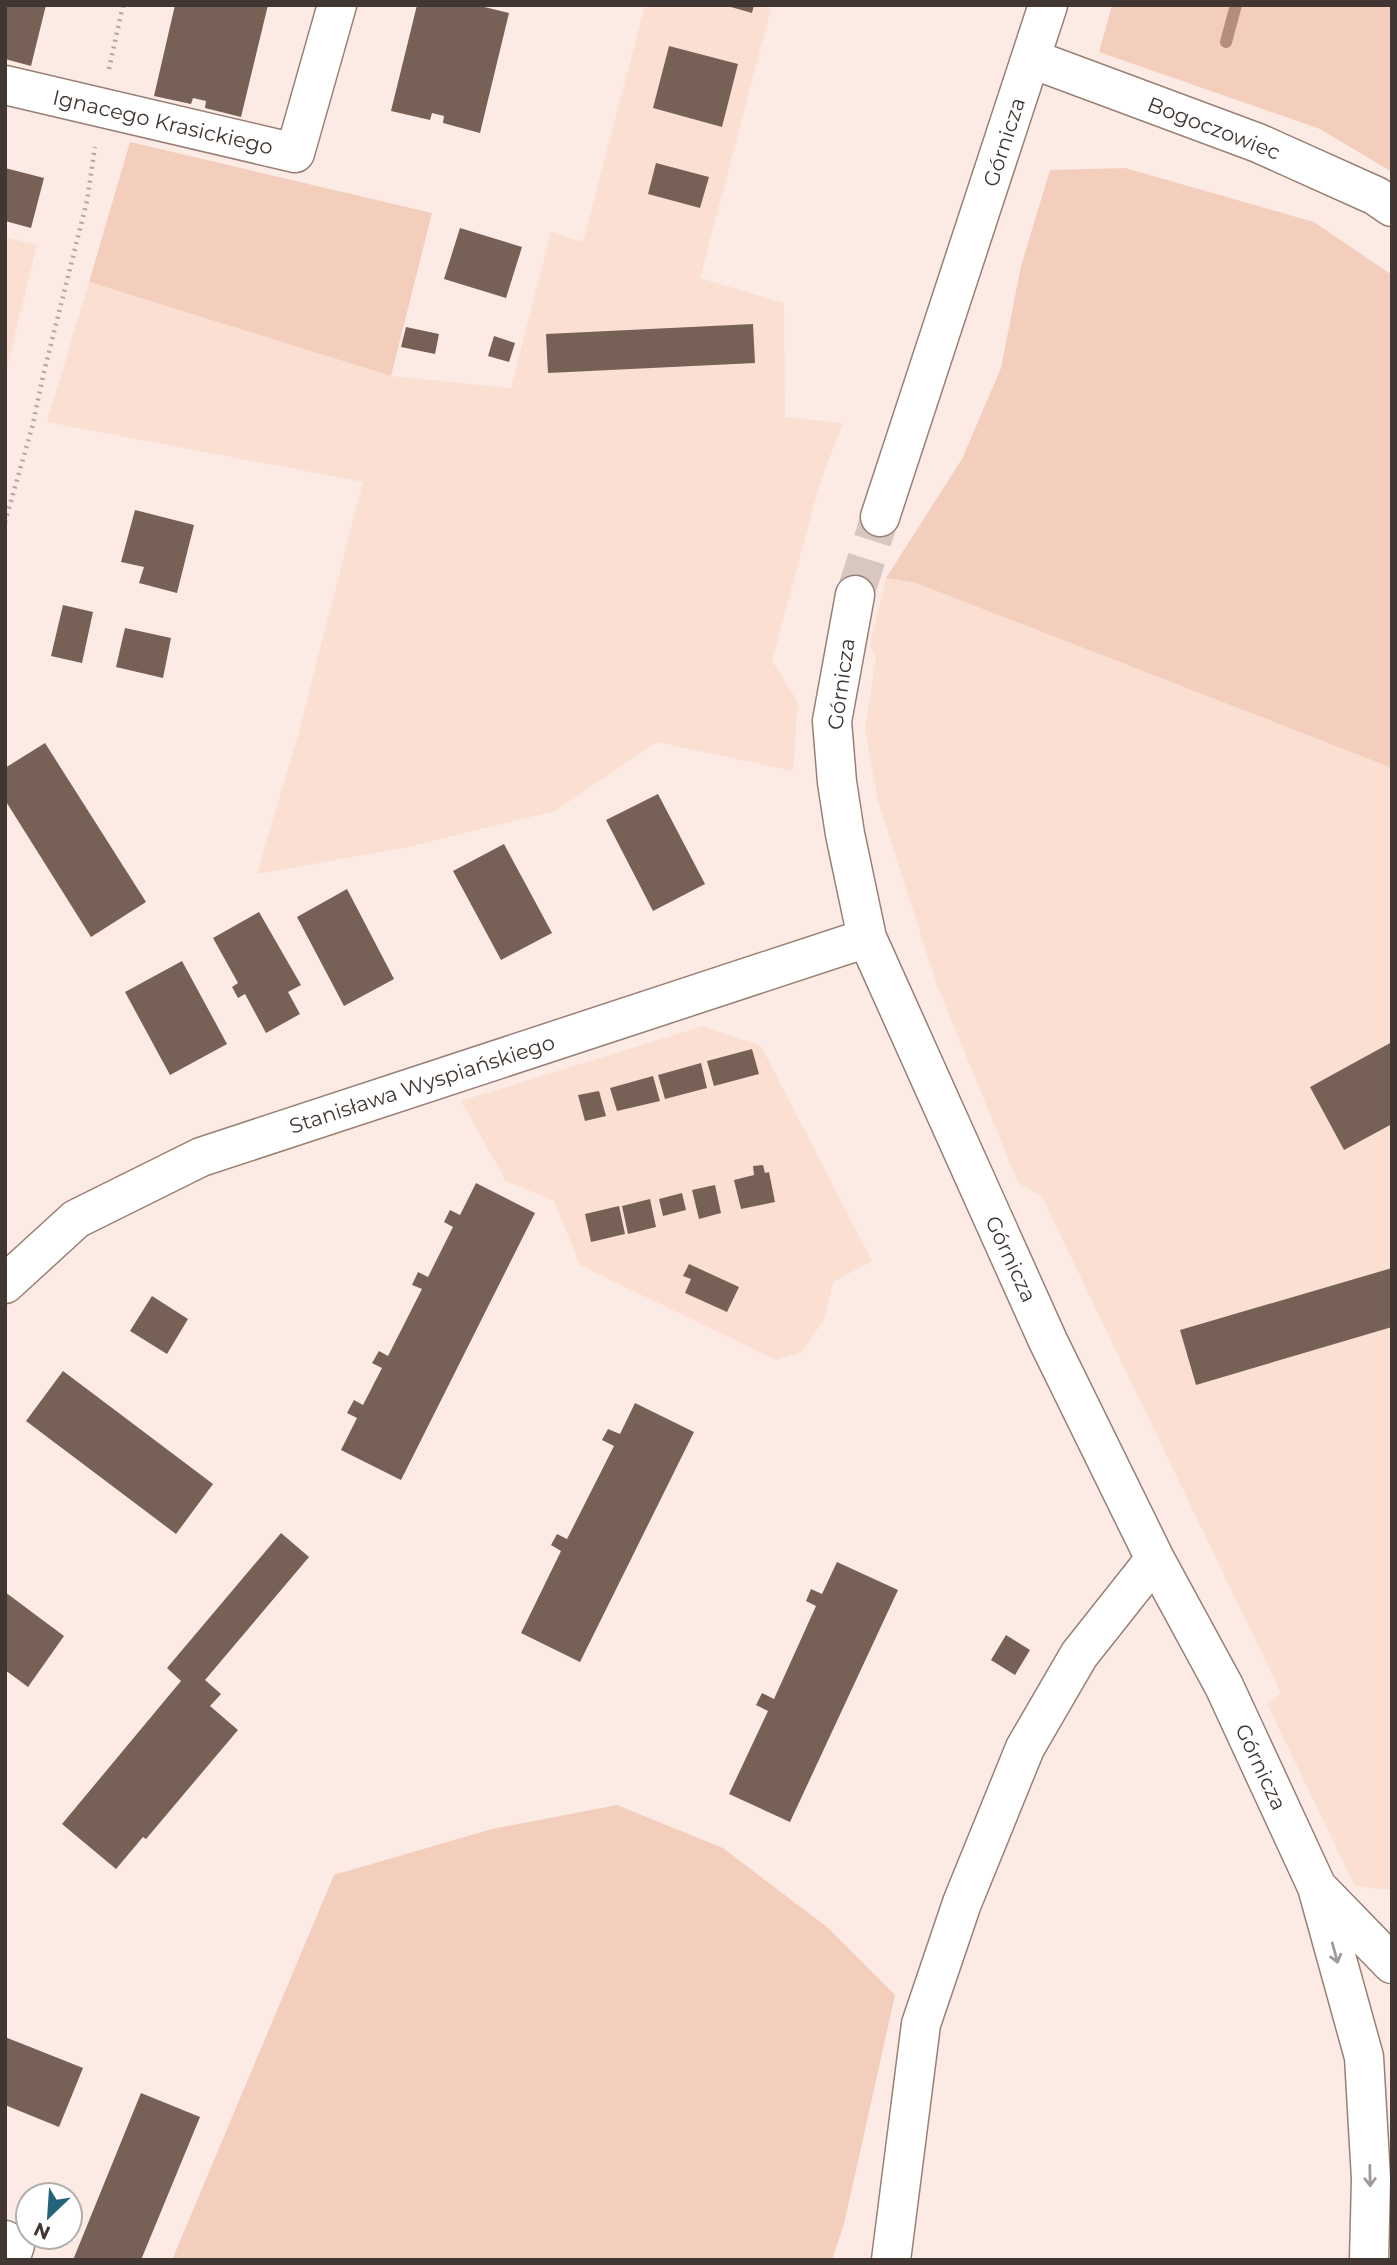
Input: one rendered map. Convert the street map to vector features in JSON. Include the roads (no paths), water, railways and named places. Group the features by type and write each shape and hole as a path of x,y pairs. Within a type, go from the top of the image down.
{"street":[{"name":"Ignacego Krasickiego","path":"5,85 295,153 337,5"},
{"name":"Górnicza","path":"880,517 1048,5"},
{"name":"Bogoczowiec","path":"1032,59 1258,143 1376,196 1392,208"},
{"name":"Górnicza","path":"855,595 832,721 845,834 867,938 1048,1341 1155,1559 1224,1686 1317,1887 1364,2057 1371,2179 1369,2260"},
{"name":"Stanisława Wyspiańskiego","path":"5,1284 76,1219 201,1157 867,938"},
{"path":"891,2260 921,2024 962,1903 1025,1748 1079,1655 1155,1559"},
{"name":"Górnicza","path":"1317,1887 1392,1964"},
{"path":"5,2240 15,2245 10,2260"}],"waterway":[{"path":"1226,42 1236,5"}],"tunnel":[{"path":"855,595 880,517"}]}
